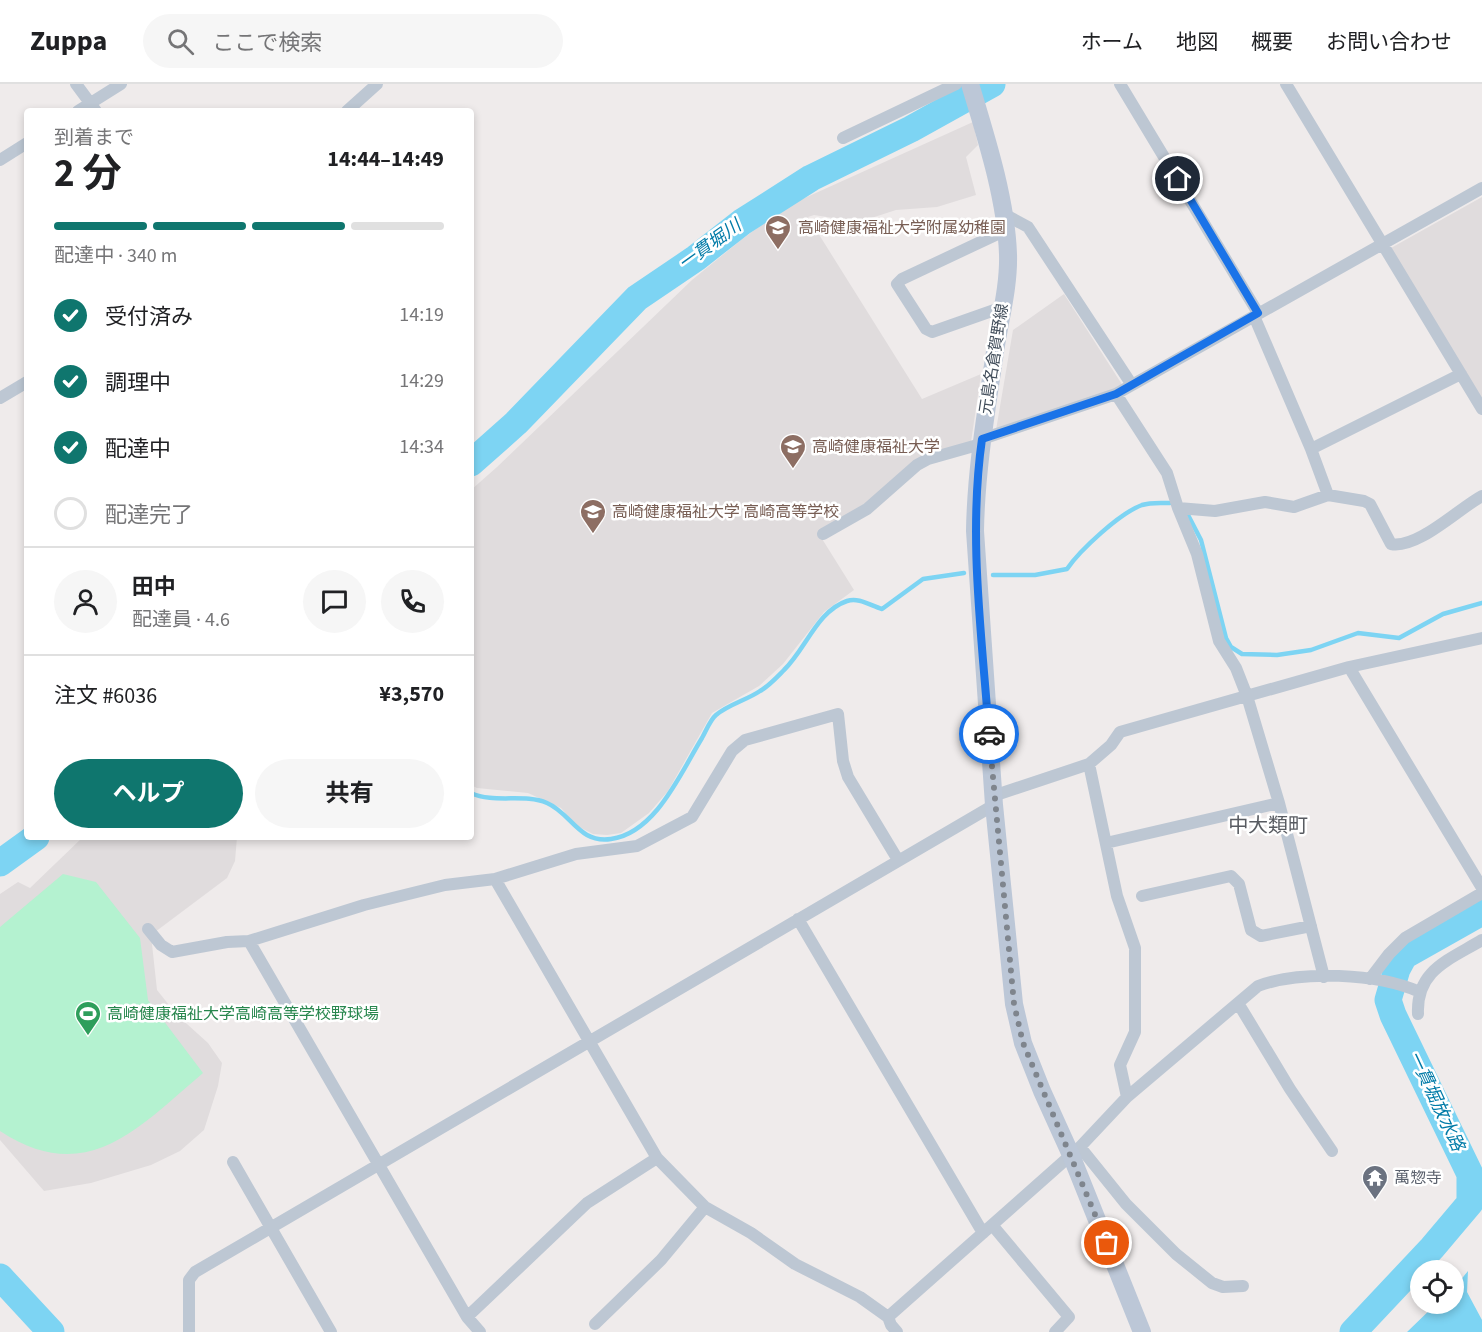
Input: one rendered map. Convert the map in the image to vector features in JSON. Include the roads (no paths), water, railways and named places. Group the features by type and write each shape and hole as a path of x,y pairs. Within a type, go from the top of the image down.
{"main road":[{"name":"元島名倉賀野線","path":"970,84 1005,222 1008,255 1003,307 981,441 975,496 975,531 994,800 1014,1004 1023,1043 1075,1151 1142,1332"}],"street":[{"path":"76,84 93,107 121,84"},
{"path":"350,108 377,84"},
{"path":"843,138 956,84"},
{"path":"1120,84 1256,314 1328,495"},
{"path":"1286,84 1482,409"},
{"path":"0,160 24,145"},
{"path":"823,534 867,509 917,465 928,459 1116,394 1482,188"},
{"path":"1003,307 932,332 926,329 897,284 902,279 1005,222 1028,227 1132,385"},
{"path":"1311,449 1461,374"},
{"path":"0,398 24,384"},
{"path":"1116,394 1167,473 1178,508 1197,554 1219,641 1236,668 1247,696 1279,804 1324,977"},
{"path":"1178,508 1209,512 1266,502 1294,507 1328,495 1364,501 1370,504 1391,544 1399,546 1412,542 1482,496"},
{"path":"189,1332 189,1280 195,1272 898,860 994,800 1089,764 1111,745 1120,732 1349,667 1482,638"},
{"path":"1349,667 1482,888"},
{"path":"148,929 161,945 172,952 227,942 249,941 364,905 445,885 495,879 576,854 638,846 692,817 732,751 745,740 838,714 843,761 848,777 898,860"},
{"path":"1089,764 1117,896 1135,948 1135,1032 1120,1065 1127,1097"},
{"path":"1107,843 1279,804"},
{"path":"1142,896 1231,876 1239,884 1251,930 1261,936 1311,926"},
{"path":"495,879 588,1043 657,1158 705,1207 751,1233 795,1264 860,1297 888,1317 891,1326 897,1332"},
{"path":"1376,981 1389,954 1405,938 1482,893"},
{"path":"798,919 988,1229 1069,1317 1055,1332"},
{"path":"1418,1014 1415,990 1435,968 1482,940"},
{"path":"249,941 467,1317 480,1332"},
{"path":"888,1317 1075,1151 1127,1097 1258,987 1278,979 1361,977 1415,990"},
{"path":"1238,1003 1290,1089 1332,1151"},
{"path":"1075,1151 1176,1254 1212,1283 1223,1287 1243,1286"},
{"path":"467,1317 588,1203 657,1158"},
{"path":"233,1162 331,1332"},
{"path":"595,1324 661,1260 705,1207"}],"water":[{"path":"1468,1271 1467,1292 1482,1320 1482,1332 1407,1332 1426,1314 1464,1314 1464,1276"}],"waterway":[{"name":"一貫堀川","path":"474,460 516,423 637,298 696,258 742,222 811,178 911,129 992,84"},
{"path":"993,575 1035,575 1067,569 1091,543 1133,509 1145,504 1170,503"},
{"path":"1188,515 1201,540 1226,638 1231,647 1242,654 1277,655 1311,650 1358,633 1399,638 1443,614 1482,603"},
{"path":"474,794 489,798 529,799 547,803 591,837 611,839 627,834 641,825 666,799 714,717 773,681 792,661 820,622 837,606 856,600 882,609 923,579 964,573"},
{"name":"一貫堀川","path":"0,863 32,840"},
{"name":"一貫堀放水路","path":"1353,1332 1432,1248 1470,1203 1470,1174 1393,1015 1388,1000 1397,969 1404,956 1482,912"},
{"path":"0,1277 51,1332"}],"place":[{"name":"高崎健康福祉大学附属幼稚園","path":"778,251"},
{"name":"高崎健康福祉大学","path":"793,470"},
{"name":"高崎健康福祉大学 高崎高等学校","path":"593,535"},
{"name":"高崎健康福祉大学高崎高等学校野球場","path":"88,1037"},
{"name":"萬惣寺","path":"1375,1201"}],"district":[{"name":"中大類町","path":"1268,826"}]}
